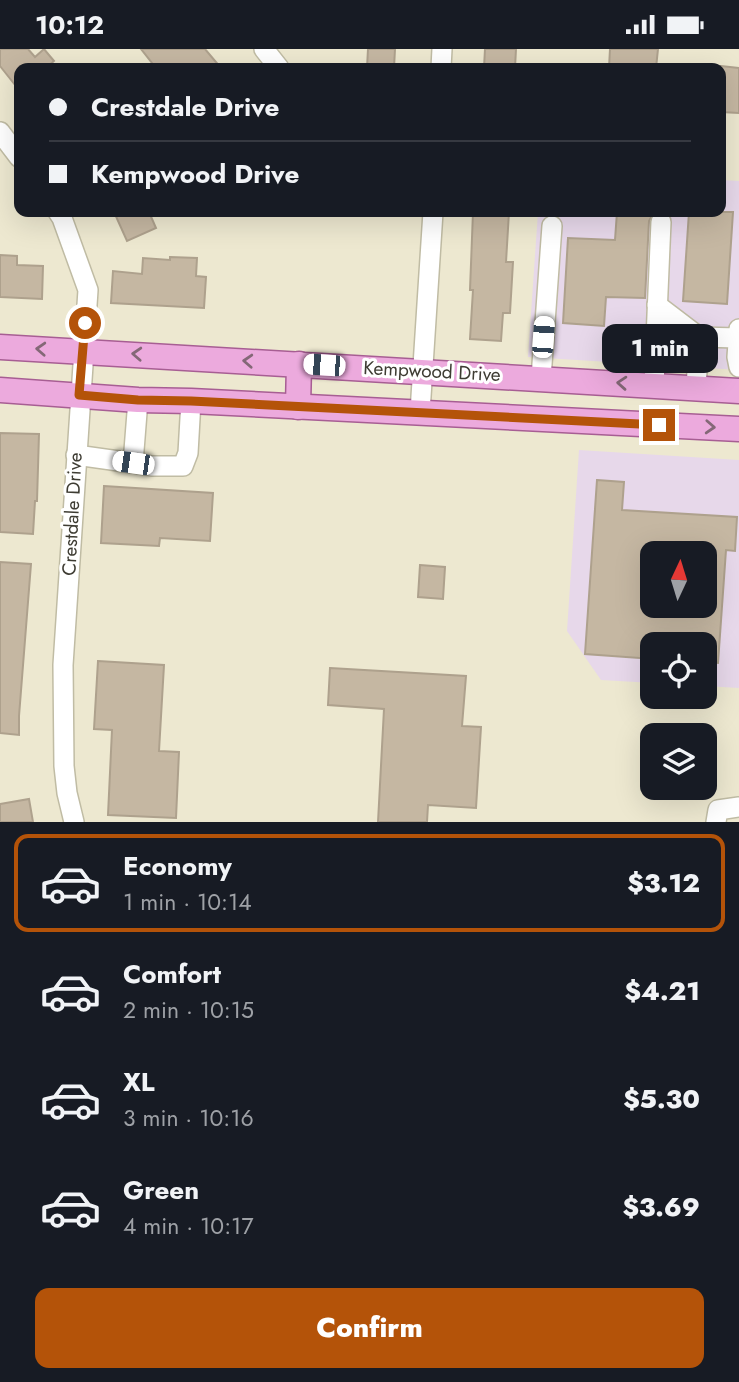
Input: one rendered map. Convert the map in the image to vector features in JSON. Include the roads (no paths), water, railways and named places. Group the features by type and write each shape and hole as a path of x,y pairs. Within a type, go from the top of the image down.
{"main road":[{"name":"Kempwood Drive","path":"0,347 739,391"},
{"path":"298,407 299,364"},
{"path":"0,390 138,400 739,429"}],"street":[{"path":"264,49 275,63"},
{"path":"0,132 14,150"},
{"name":"Crestdale Drive","path":"60,217 88,290 63,665 64,766 74,822"},
{"path":"420,412 433,217"},
{"path":"654,385 661,222"},
{"path":"541,378 552,226"},
{"path":"657,305 699,337 738,338"},
{"path":"739,329 739,367"},
{"path":"696,388 699,337"},
{"path":"133,463 138,400"},
{"path":"76,455 152,466 183,466 188,453 191,401"},
{"path":"716,822 718,810 739,807"}]}
